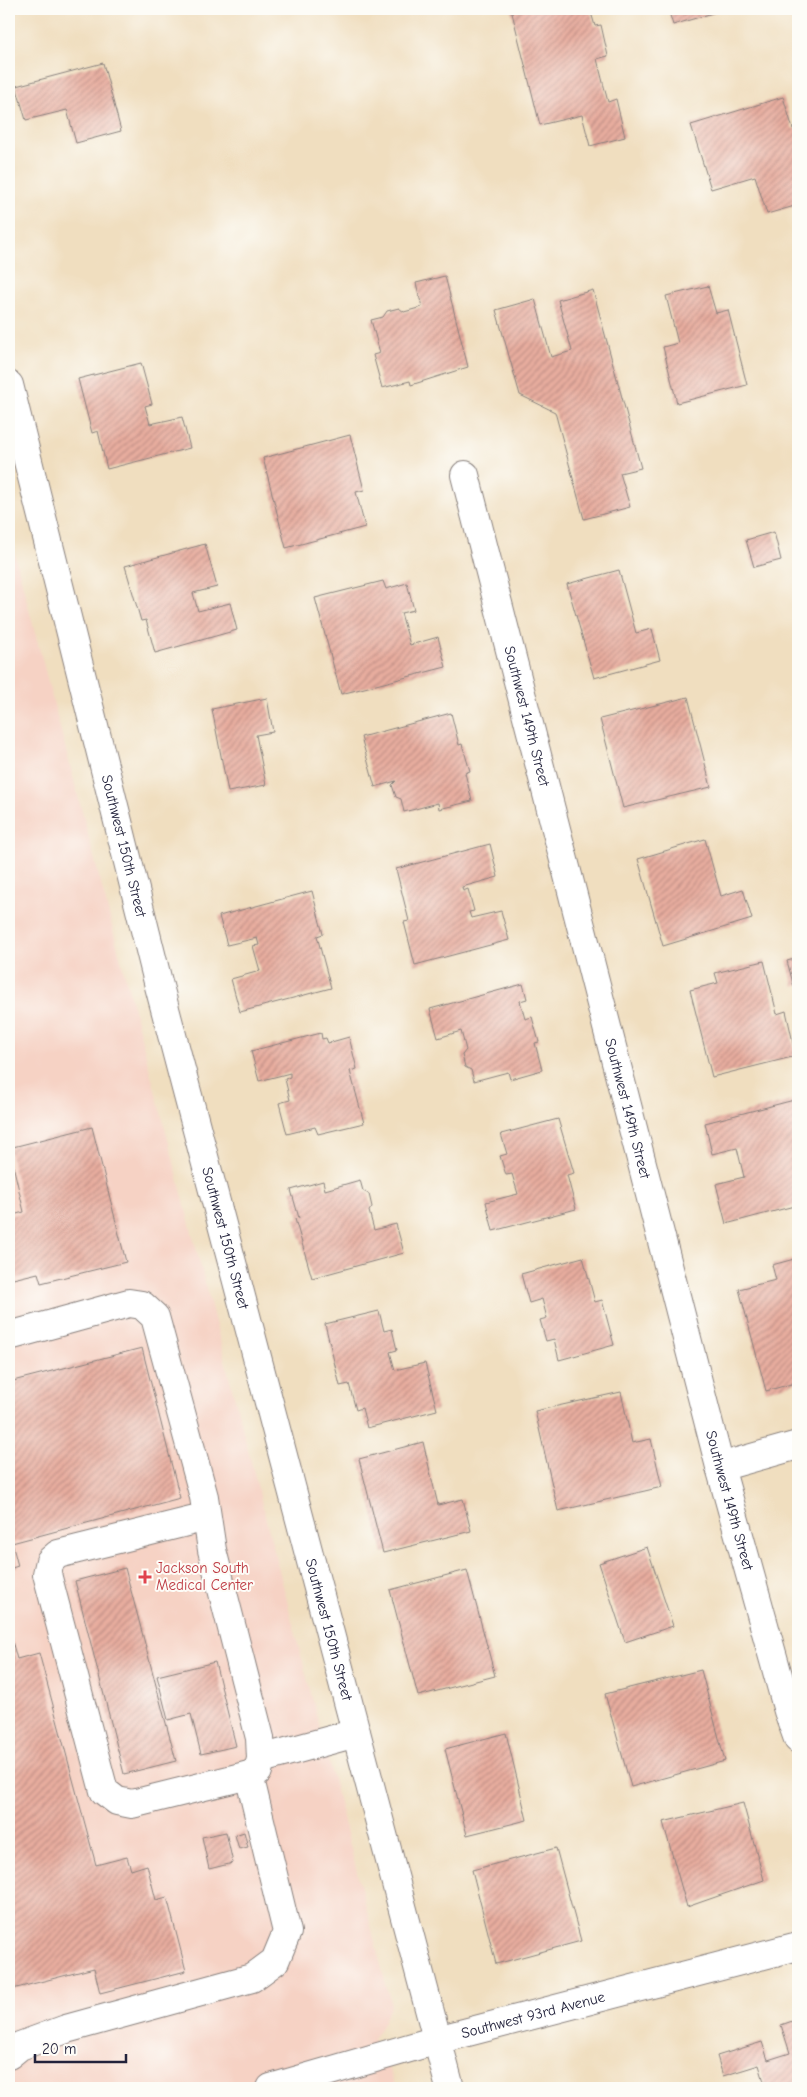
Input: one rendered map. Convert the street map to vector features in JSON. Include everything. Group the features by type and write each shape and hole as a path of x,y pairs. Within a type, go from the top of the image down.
{"street":[{"name":"Southwest 150th Street","path":"9,385 159,986 450,2088"},
{"name":"Southwest 149th Street","path":"465,475 720,1467 788,1711 798,1739"},
{"path":"9,1336 129,1303 142,1306 155,1317 204,1497 212,1550 260,1738 255,1767 287,1932 276,1961 252,1978 66,2029 20,2046 9,2055"},
{"path":"720,1467 798,1446"},
{"path":"207,1517 58,1554 50,1561 47,1574 104,1791 116,1801 132,1804 255,1767 356,1733"},
{"name":"Southwest 93rd Avenue","path":"280,2087 437,2040 798,1946"}],"shaded area":[{"name":"Jackson South Medical Center","path":"9,533 391,2004 384,2022 373,2039 398,2088 9,2088"}],"building":[{"path":"511,9 590,9 595,26 601,25 608,56 597,59 608,102 616,99 625,137 590,146 582,115 540,125"},
{"path":"668,9 726,9 673,25"},
{"path":"103,63 121,131 76,143 67,110 26,120 16,86"},
{"path":"783,97 793,129 798,127 798,205 767,214 755,176 711,189 691,125"},
{"path":"445,276 468,367 411,385 410,381 382,388 373,355 380,353 371,320 383,317 387,311 399,308 404,312 422,307 416,283"},
{"path":"708,286 716,313 728,310 747,385 677,403 663,347 678,343 666,296"},
{"path":"593,290 641,468 620,473 630,507 584,519 555,412 520,395 496,310 535,299 551,357 572,351 558,300"},
{"path":"141,363 152,404 145,406 150,424 182,417 190,448 107,469 98,431 92,433 78,379"},
{"path":"350,435 364,490 356,492 365,527 286,548 263,458"},
{"path":"774,532 781,560 754,567 746,540"},
{"path":"205,544 217,587 193,593 198,611 230,603 237,630 155,653 146,620 141,621 125,566"},
{"path":"619,570 636,633 652,629 660,660 594,678 567,584"},
{"path":"383,581 386,589 407,583 414,610 401,613 410,645 438,637 446,667 341,694 315,598"},
{"path":"688,697 711,787 623,808 600,719"},
{"path":"267,698 273,732 256,735 266,785 228,792 212,709"},
{"path":"451,713 459,745 462,744 470,771 465,773 472,801 439,809 438,803 404,812 401,799 396,797 392,785 396,781 375,787 361,737"},
{"path":"705,839 721,896 743,889 752,919 663,946 638,859"},
{"path":"490,844 498,877 462,887 463,891 468,889 474,911 469,912 471,918 501,911 509,940 415,965 404,922 409,921 396,869"},
{"path":"312,891 323,934 317,936 331,988 240,1012 231,979 260,971 253,946 259,945 257,938 227,945 219,916"},
{"path":"798,958 798,985 794,987 787,961"},
{"path":"764,961 777,1014 786,1011 796,1056 712,1077 690,990 718,983 715,973"},
{"path":"523,984 527,999 520,1001 525,1019 532,1017 539,1042 535,1043 542,1070 510,1079 508,1072 474,1081 471,1070 465,1067 462,1055 466,1050 461,1031 438,1038 430,1009"},
{"path":"321,1033 322,1039 326,1038 328,1043 349,1037 357,1069 350,1071 364,1123 318,1134 315,1127 287,1134 279,1103 290,1100 285,1079 290,1077 290,1073 259,1081 251,1051"},
{"path":"798,1099 798,1205 726,1224 716,1184 744,1177 737,1148 712,1154 705,1123"},
{"path":"558,1119 574,1173 567,1175 576,1209 493,1231 486,1202 518,1194 512,1174 506,1175 500,1156 507,1154 501,1134"},
{"path":"92,1127 126,1262 41,1283 38,1273 9,1280 9,1216 24,1212 9,1148"},
{"path":"360,1180 363,1191 369,1194 372,1207 369,1211 374,1230 396,1224 404,1253 312,1278 295,1219 299,1218 291,1190 323,1181 325,1190"},
{"path":"583,1257 595,1302 602,1300 614,1345 559,1360 554,1339 546,1341 540,1320 547,1318 542,1299 529,1303 521,1274"},
{"path":"798,1258 798,1382 766,1391 739,1289 776,1280 772,1265"},
{"path":"379,1311 384,1331 392,1329 397,1350 390,1352 395,1370 425,1363 437,1410 367,1428 362,1408 356,1410 349,1384 340,1386 325,1324"},
{"path":"142,1348 180,1498 12,1543 18,1566 9,1569 9,1382"},
{"path":"621,1392 632,1443 651,1439 662,1487 558,1511 535,1411"},
{"path":"423,1442 438,1505 463,1499 471,1531 383,1553 359,1459"},
{"path":"647,1547 673,1626 625,1642 599,1563"},
{"path":"125,1568 176,1761 124,1774 75,1581"},
{"path":"467,1570 495,1676 418,1696 390,1590"},
{"path":"9,1630 17,1659 39,1653 96,1865 127,1857 131,1870 147,1865 156,1900 167,1897 186,1971 100,1993 94,1968 9,1990"},
{"path":"215,1662 236,1746 201,1754 191,1714 168,1720 157,1676"},
{"path":"701,1670 725,1761 631,1787 605,1694"},
{"path":"506,1733 527,1820 467,1835 445,1749"},
{"path":"743,1803 764,1880 687,1907 663,1822"},
{"path":"226,1832 233,1863 209,1869 202,1837"},
{"path":"244,1832 248,1847 239,1849 235,1835"},
{"path":"556,1848 581,1941 496,1964 472,1870"},
{"path":"798,2019 798,2088 766,2088 759,2065 723,2076 717,2056 762,2042 768,2060 790,2053 781,2025"}],"place":[{"name":"Jackson South Medical Center","path":"145,1577"}]}
